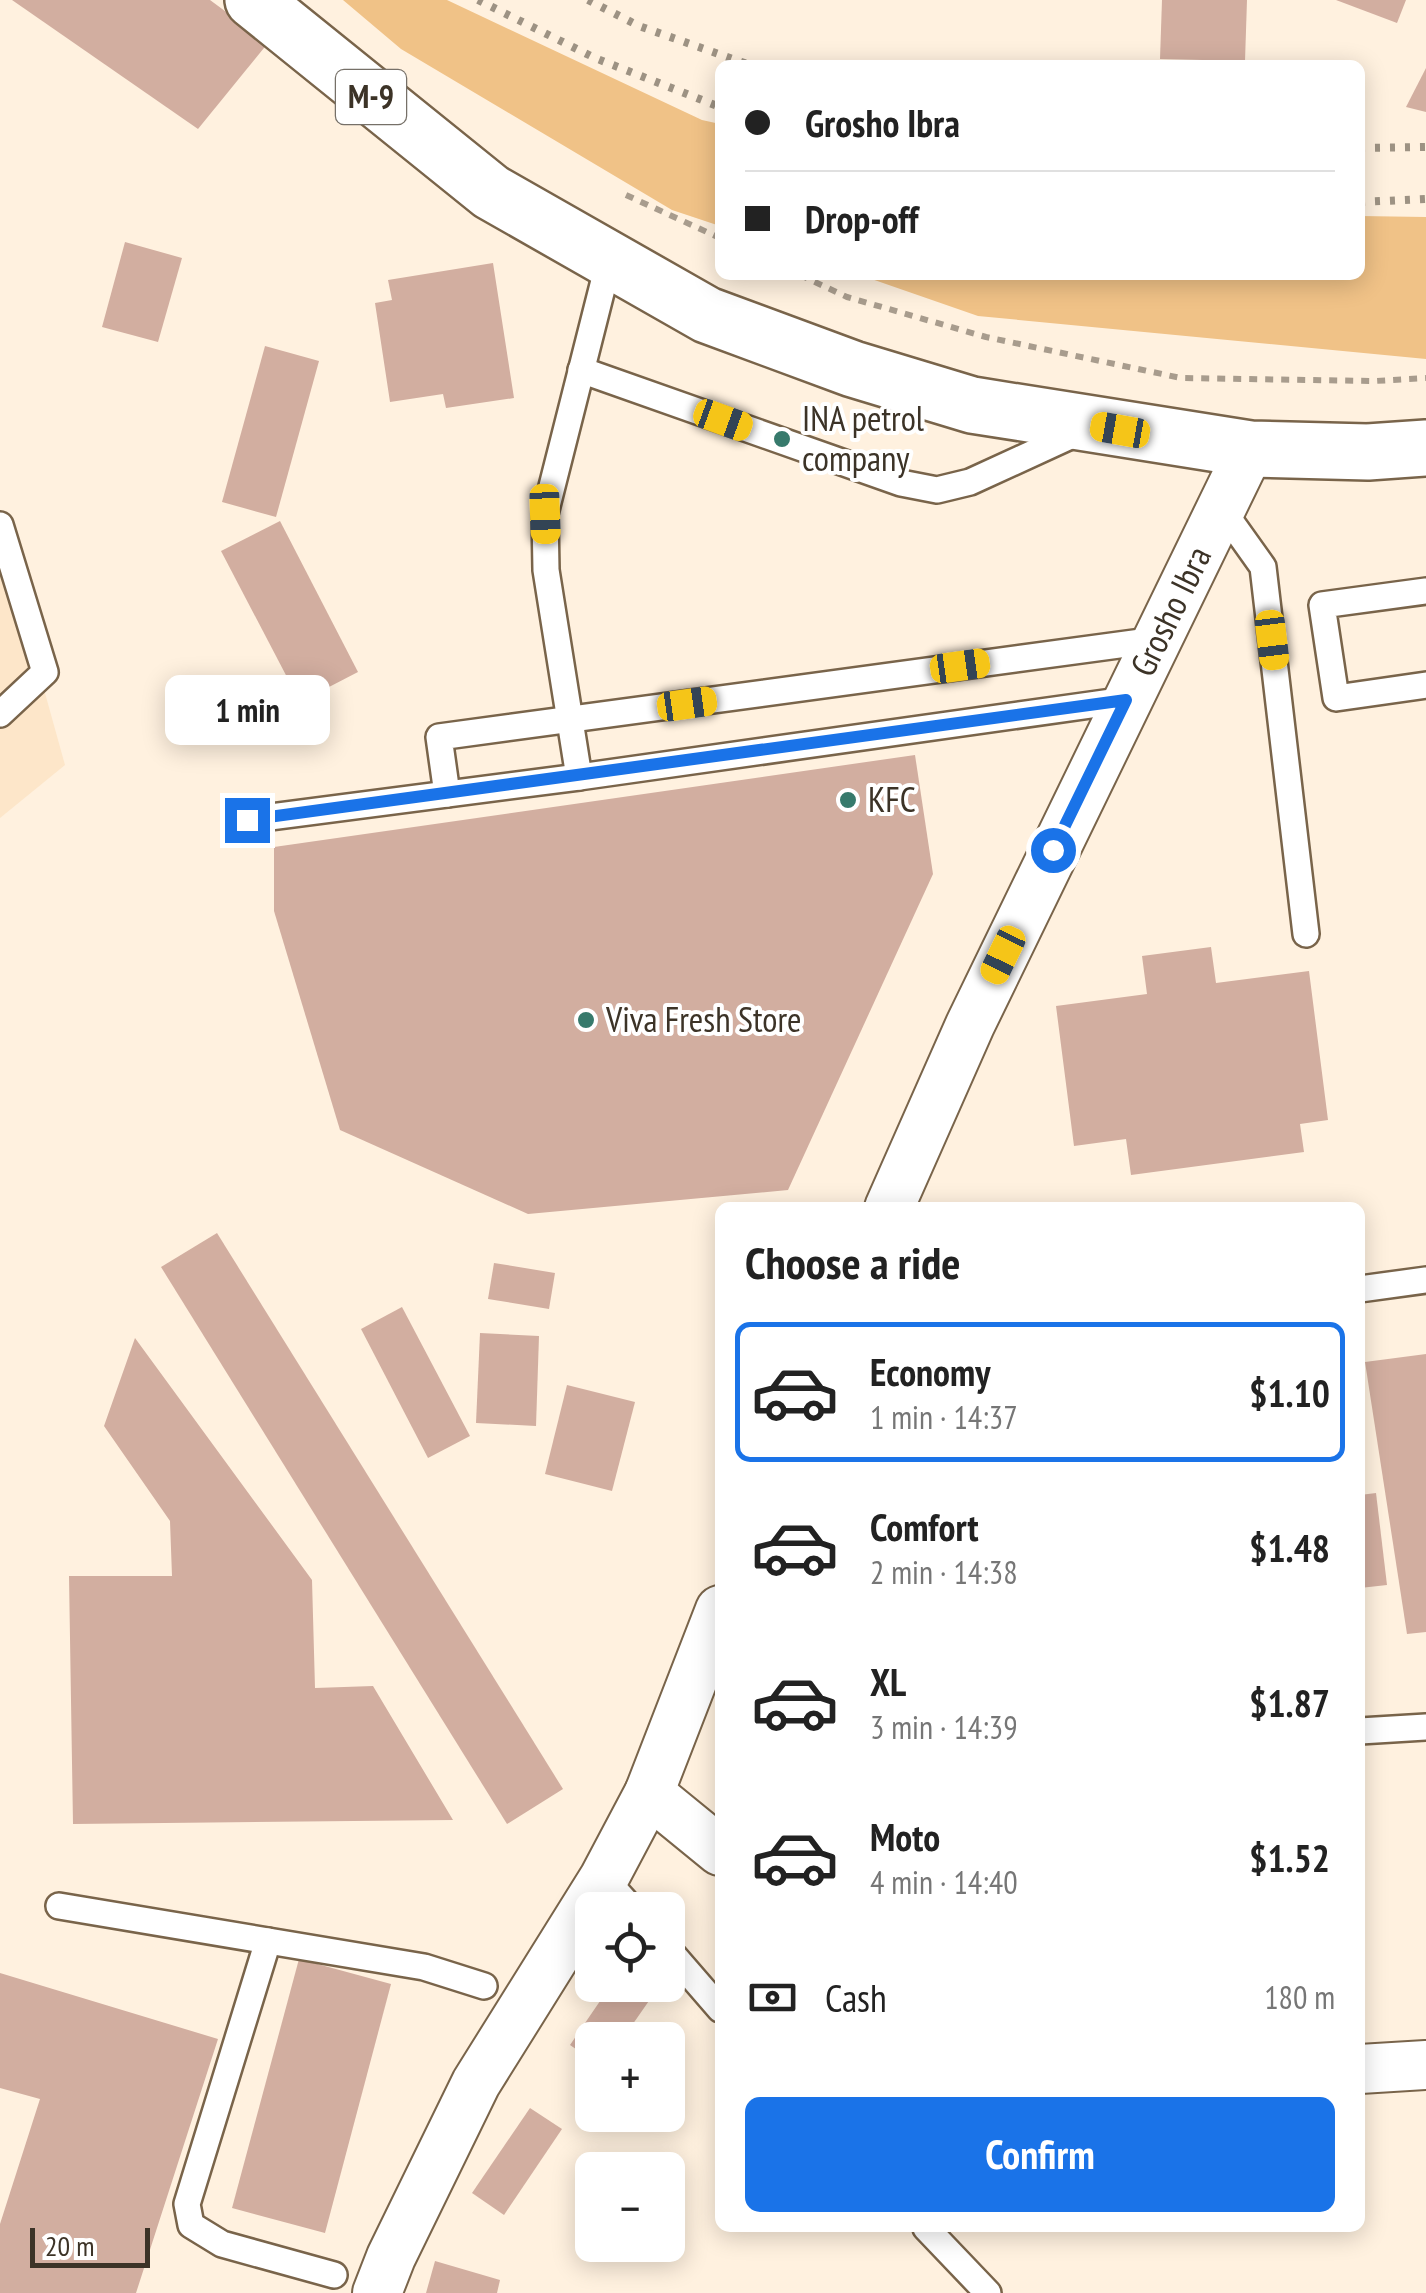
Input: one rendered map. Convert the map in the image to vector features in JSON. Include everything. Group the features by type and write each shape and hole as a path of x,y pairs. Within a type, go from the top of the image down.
{"main road":[{"name":"M-9","path":"253,0 492,192 707,315 853,370 972,405 1250,449 1368,452 1426,448"}],"street":[{"name":"Grosho Ibra","path":"892,1202 970,1025 1250,449"},
{"path":"619,1892 650,1794 707,1677 715,1636"},
{"path":"650,1794 715,1847"},
{"path":"377,2293 476,2083 575,1951"},
{"path":"1365,2068 1426,2066"}],"lane":[{"path":"579,776 546,570 545,514 610,261"},
{"path":"581,370 900,483 937,490 970,482 1094,426"},
{"path":"1221,508 1263,567 1306,934"},
{"path":"0,525 45,672 0,714"},
{"path":"1426,591 1322,605 1336,698 1426,685"},
{"path":"446,794 439,737 1156,640"},
{"path":"247,820 1126,700"},
{"path":"1365,1288 1426,1280"},
{"path":"1365,1731 1426,1726"},
{"path":"59,1906 424,1966 484,1986"},
{"path":"268,1940 186,2204 191,2225 222,2244 334,2275"},
{"path":"685,1969 715,2002"},
{"path":"930,2232 988,2293"}],"path":[{"path":"626,195 715,236"},
{"path":"811,280 847,296 986,337 1181,378 1426,378"}],"shaded area":[{"path":"343,0 447,0 715,123 715,224 672,210 401,49"},
{"path":"1365,216 1426,217 1426,359 978,316 874,280 1365,280"},
{"path":"0,531 65,765 0,818"}],"building":[{"path":"12,0 210,0 268,43 198,129"},
{"path":"1162,0 1247,0 1245,60 1160,59"},
{"path":"1336,0 1406,0 1397,23"},
{"path":"1426,68 1426,112 1406,107"},
{"path":"125,242 182,258 158,342 102,327"},
{"path":"493,263 514,398 446,408 443,394 390,402 375,303 392,300 388,280"},
{"path":"265,346 319,361 276,517 222,502"},
{"path":"280,521 358,672 300,702 221,551"},
{"name":"Viva Fresh Store","path":"915,755 933,874 788,1190 528,1214 340,1130 274,911 274,847"},
{"path":"1211,947 1216,983 1309,971 1328,1120 1300,1124 1304,1152 1131,1175 1126,1139 1074,1146 1056,1006 1147,994 1142,956"},
{"path":"217,1233 563,1789 507,1824 161,1267"},
{"path":"494,1263 555,1273 549,1309 488,1299"},
{"path":"402,1307 470,1436 428,1458 361,1329"},
{"path":"480,1333 539,1336 536,1426 476,1423"},
{"path":"135,1338 312,1580 315,1688 373,1686 453,1820 73,1824 69,1576 172,1576 170,1521 104,1426"},
{"path":"1426,1354 1426,1632 1407,1634 1365,1362"},
{"path":"567,1385 635,1402 612,1491 545,1474"},
{"path":"1376,1493 1387,1585 1365,1587 1365,1494"},
{"path":"299,1959 391,1984 325,2233 232,2208"},
{"path":"0,1973 218,2039 136,2293 0,2293 0,2224 40,2099 0,2088"},
{"path":"599,2002 648,2002 634,2022 586,2022"},
{"path":"530,2108 562,2129 504,2215 472,2193"},
{"path":"435,2261 500,2280 497,2293 426,2293"}],"railway":[{"path":"478,0 595,58 715,105"},
{"path":"588,0 639,26 736,60"},
{"path":"1365,148 1426,147"},
{"path":"1365,202 1426,199"}],"place":[{"name":"INA petrol company","path":"782,439"},
{"name":"KFC","path":"848,800"},
{"name":"Viva Fresh Store","path":"586,1020"}],"route":[{"path":"247,820 1126,700 1053,850"}]}
